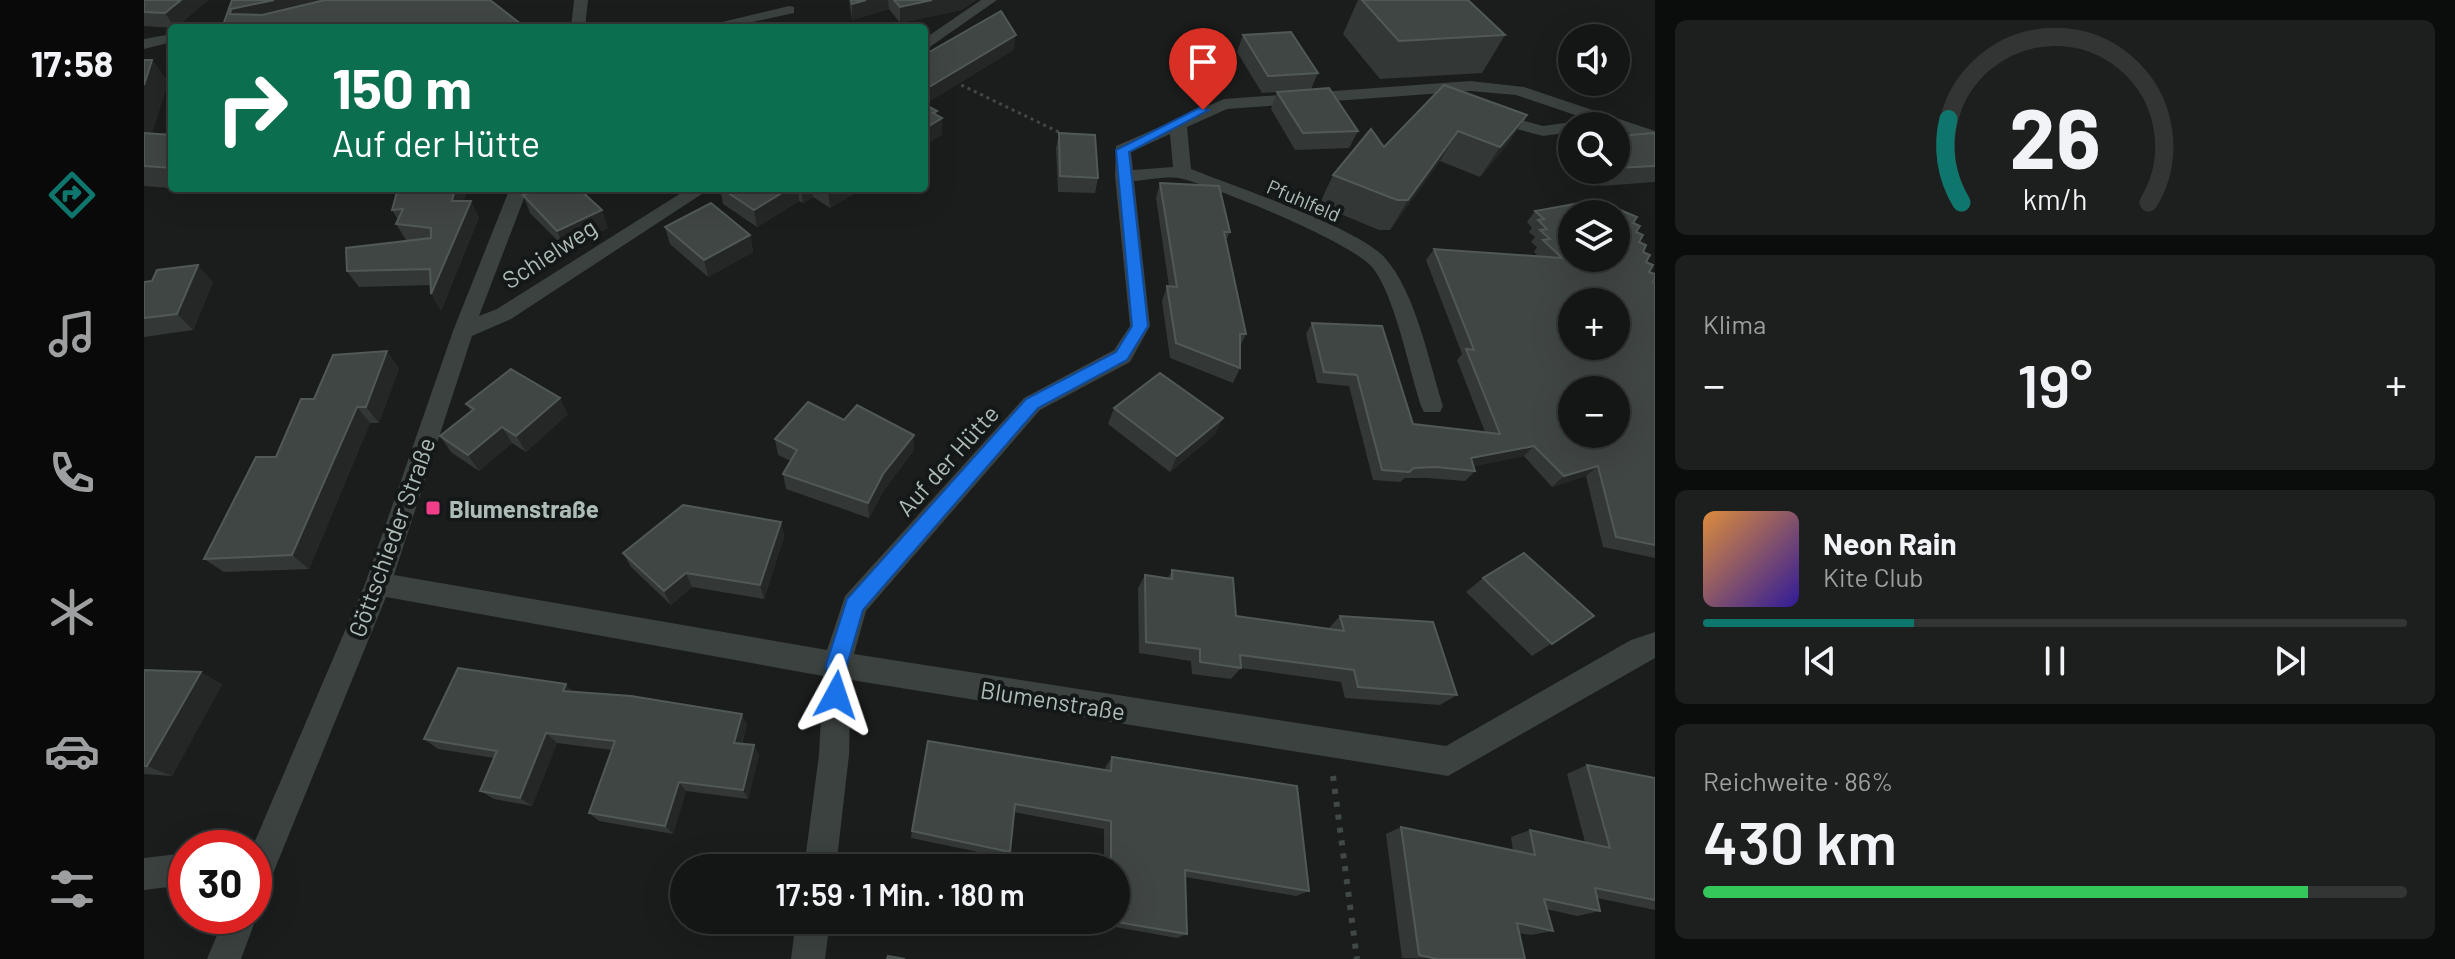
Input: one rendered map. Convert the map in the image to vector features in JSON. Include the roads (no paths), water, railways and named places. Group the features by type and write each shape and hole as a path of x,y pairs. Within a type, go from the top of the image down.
{"street":[{"path":"578,24 581,0"},
{"path":"928,43 990,0"},
{"path":"723,24 789,10"},
{"path":"144,44 168,39"},
{"name":"Auf der Hütte","path":"822,854 834,755 837,665 854,605 1032,404 1122,356 1140,326 1122,150 1203,110 1249,100 1497,86 1581,112"},
{"name":"Auf der Hütte","path":"1413,91 1529,129 1558,129"},
{"path":"1178,124 1182,172"},
{"name":"Auf der Hütte","path":"1630,128 1655,137"},
{"name":"Pfuhlfeld","path":"1124,176 1182,172 1367,253 1378,262 1391,288 1432,406"},
{"name":"Göttschieder Straße","path":"272,832 378,584 463,331 517,192"},
{"name":"Schielweg","path":"463,331 504,314 696,192"},
{"name":"Blumenstraße","path":"378,584 837,665 1448,761 1641,649 1655,645"},
{"path":"144,874 168,871"},
{"path":"224,959 234,934"},
{"path":"808,959 811,934"}],"place":[{"name":"Blumenstraße","path":"433,508"}]}
